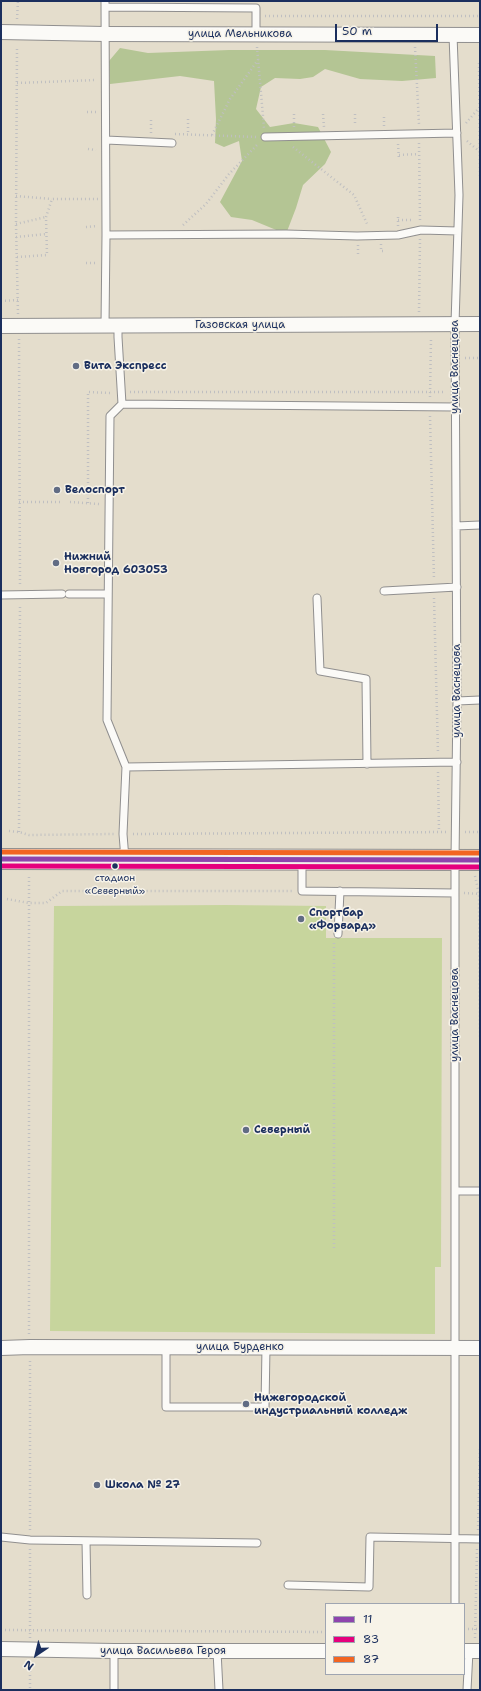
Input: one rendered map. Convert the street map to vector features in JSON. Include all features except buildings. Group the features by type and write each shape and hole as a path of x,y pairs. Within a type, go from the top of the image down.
{"main road":[{"path":"1,859 480,860"}],"street":[{"name":"улица Мельникова","path":"1,32 105,34 480,35"},
{"name":"Газовская улица","path":"1,326 480,324"},
{"name":"улица Бурденко","path":"1,1348 480,1348"},
{"name":"улица Васильева Героя","path":"1,1649 114,1652 325,1651"}],"lane":[{"path":"122,404 118,336 112,326 106,235 105,4 256,8 256,34"},
{"name":"улица Васнецова","path":"453,35 459,195 455,324 457,588 457,762 455,860 456,1603"},
{"path":"265,137 419,135 457,133"},
{"path":"106,140 172,143"},
{"path":"106,235 398,235 420,230 458,230"},
{"path":"125,859 123,834 126,767 107,720 107,594 110,416 122,404 455,407"},
{"path":"456,526 480,525"},
{"path":"384,591 457,588"},
{"path":"1,595 62,594"},
{"path":"69,594 107,594"},
{"path":"317,598 320,671 366,679 368,764"},
{"path":"457,701 480,700"},
{"path":"126,767 457,762"},
{"path":"302,859 302,891 455,893"},
{"path":"338,934 340,891"},
{"path":"455,1191 480,1191"},
{"path":"166,1347 166,1407 265,1408 266,1347"},
{"path":"1,1537 30,1540 257,1542"},
{"path":"288,1586 369,1587 370,1538 455,1537 479,1539"},
{"path":"86,1541 87,1595"},
{"path":"217,1651 219,1690"},
{"path":"467,1690 472,1651"},
{"path":"114,1652 114,1690"}],"path":[{"path":"17,21 18,1"},
{"path":"256,16 480,16"},
{"path":"173,234 206,204 229,174 265,137 256,34"},
{"path":"415,35 419,135 420,220 418,324"},
{"path":"17,49 16,237 19,326 20,595 19,832"},
{"path":"212,135 230,99 258,60"},
{"path":"480,60 480,177"},
{"path":"17,83 97,80 97,88"},
{"path":"457,133 479,108"},
{"path":"87,112 97,112 97,119"},
{"path":"188,119 188,134"},
{"path":"151,120 151,133"},
{"path":"144,132 159,133"},
{"path":"174,133 265,137"},
{"path":"398,135 399,160"},
{"path":"280,136 354,195 372,235"},
{"path":"97,142 97,157"},
{"path":"88,150 97,150"},
{"path":"399,155 419,154"},
{"path":"96,192 96,206"},
{"path":"16,196 52,199 96,199"},
{"path":"17,257 47,255 46,217 52,199"},
{"path":"16,224 46,217"},
{"path":"96,219 96,233"},
{"path":"398,220 420,220"},
{"path":"86,227 96,226"},
{"path":"16,237 47,234"},
{"path":"96,255 96,269"},
{"path":"86,263 96,262"},
{"path":"1,300 18,300"},
{"path":"432,338 430,407 439,832"},
{"path":"464,351 462,358 480,358"},
{"path":"110,386 110,393"},
{"path":"88,503 88,392 430,391"},
{"path":"19,502 62,502"},
{"path":"70,502 108,504"},
{"path":"9,831 29,835 480,832"},
{"path":"29,877 30,1690"},
{"path":"7,899 46,904 62,891 302,891"},
{"path":"455,893 480,894"},
{"path":"334,1248 334,938 338,934"},
{"path":"472,1651 479,1539 480,1447"},
{"path":"465,1629 480,1629"},
{"path":"1,1630 325,1632"}],"green space":[{"path":"120,48 148,53 229,50 325,50 435,56 436,78 402,81 360,79 325,69 313,77 300,79 275,78 261,87 256,109 270,127 294,123 318,127 331,152 325,164 303,185 286,234 252,220 231,217 220,202 242,161 239,141 224,147 215,143 216,119 214,81 180,76 110,84 109,61"},
{"name":"Северный","path":"54,906 326,906 326,938 442,938 441,1267 435,1267 435,1334 50,1331"}],"transit line":[{"name":"87","path":"1,852 480,853"},
{"name":"11","path":"1,859 480,860"},
{"name":"83","path":"1,866 480,867"}],"place":[{"name":"Вита Экспресс","path":"76,366"},
{"name":"Велоспорт","path":"57,490"},
{"name":"Нижний Новгород 603053","path":"56,563"},
{"name":"стадион «Северный»","path":"115,866"},
{"name":"Спортбар «Форвард»","path":"301,919"},
{"name":"Северный","path":"246,1130"},
{"name":"Нижегородской индустриальный колледж","path":"246,1404"},
{"name":"Школа № 27","path":"97,1485"}]}
